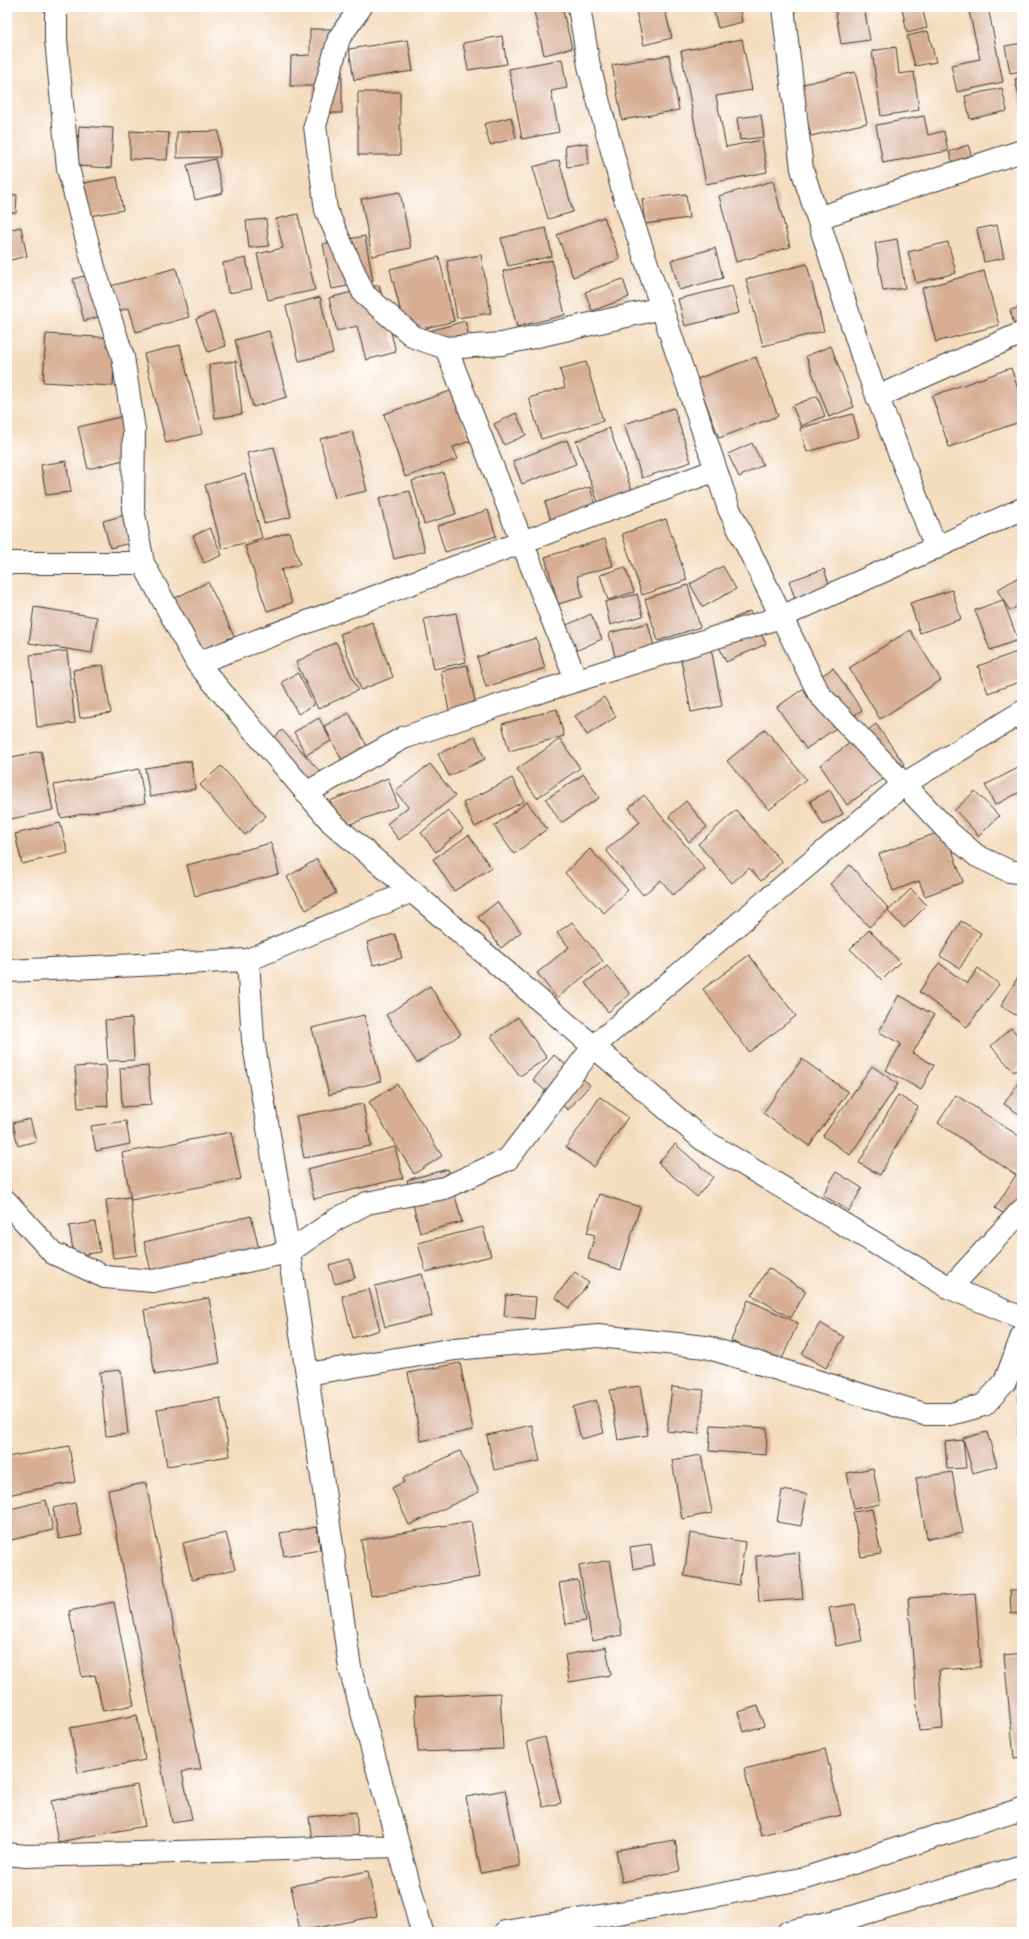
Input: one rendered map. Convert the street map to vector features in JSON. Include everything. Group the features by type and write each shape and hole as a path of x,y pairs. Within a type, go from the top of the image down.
{"street":[{"path":"56,7 56,39 68,168 95,271 123,357 134,430 132,509 143,563 197,663 332,823 703,1140 950,1288 1022,1318"},
{"path":"361,7 338,38 315,126 326,210 364,294 414,337 446,348 502,344 662,308"},
{"path":"579,7 590,66 624,194 729,509 819,694 949,832 977,856 1009,871 1022,873"},
{"path":"783,7 802,169 877,397 936,548"},
{"path":"818,218 1022,152"},
{"path":"877,397 1022,333"},
{"path":"446,348 576,680"},
{"path":"197,663 716,470"},
{"path":"306,793 403,738 576,680 781,617 1022,509"},
{"path":"7,563 143,563"},
{"path":"7,1202 53,1253 105,1277 153,1281 290,1252 335,1220 367,1203 444,1188 508,1159 594,1046 904,784 1022,712"},
{"path":"7,971 248,960 412,891"},
{"path":"248,960 253,1040 290,1252 350,1668 422,1932"},
{"path":"950,1288 1022,1210"},
{"path":"308,1374 455,1348 598,1336 706,1347 924,1414 951,1414 984,1405 1005,1382 1022,1336"},
{"path":"505,1932 660,1906 806,1878 1022,1809"},
{"path":"7,1854 26,1856 398,1846"},
{"path":"788,1932 849,1918 1022,1866"}],"building":[{"path":"533,7 562,7 572,48 544,55"},
{"path":"635,7 664,7 672,38 644,45"},
{"path":"713,7 739,7 742,22 718,28"},
{"path":"835,7 864,7 870,40 841,44"},
{"path":"922,7 927,28 907,33 902,8"},
{"path":"968,7 988,7 1003,82 957,92 951,65 980,59"},
{"path":"310,29 342,29 342,113 313,113 313,86 290,86 291,56 310,55"},
{"path":"928,31 936,62 915,66 907,36"},
{"path":"502,36 507,64 468,70 463,43"},
{"path":"742,39 752,90 716,96 726,147 762,140 767,172 706,184 681,51"},
{"path":"408,40 413,71 354,80 349,49"},
{"path":"1022,43 1022,71 1010,73 1005,46"},
{"path":"896,47 899,74 914,72 919,110 881,116 872,51"},
{"path":"669,55 679,110 622,120 612,65"},
{"path":"562,59 567,88 551,91 559,132 522,139 509,69"},
{"path":"855,72 867,123 811,136 799,85"},
{"path":"1022,77 1022,105 1021,105 1015,79"},
{"path":"1002,88 1007,111 970,119 965,96"},
{"path":"358,92 400,92 400,155 358,155"},
{"path":"761,115 764,137 740,140 737,118"},
{"path":"924,116 928,135 944,131 948,151 883,163 876,125"},
{"path":"511,117 516,138 490,145 484,124"},
{"path":"79,126 113,128 111,168 77,166"},
{"path":"130,131 169,133 167,160 130,159"},
{"path":"219,131 220,157 177,158 177,132"},
{"path":"587,143 589,164 567,167 565,146"},
{"path":"968,145 976,169 958,176 949,152"},
{"path":"215,159 223,193 195,200 187,165"},
{"path":"559,160 573,212 548,219 533,167"},
{"path":"117,177 123,210 78,218 72,185"},
{"path":"773,181 790,247 736,262 719,196"},
{"path":"400,192 411,248 372,256 361,199"},
{"path":"7,194 17,195 16,213 7,212"},
{"path":"686,194 689,218 645,224 642,199"},
{"path":"298,214 315,290 268,300 257,254 283,248 276,219"},
{"path":"604,217 620,259 573,277 557,235"},
{"path":"266,219 269,246 249,248 246,221"},
{"path":"997,225 1004,258 984,262 977,229"},
{"path":"21,227 27,256 7,261 7,230"},
{"path":"546,228 552,256 508,266 501,238"},
{"path":"365,236 373,281 332,289 323,244"},
{"path":"897,239 905,288 883,291 875,243"},
{"path":"948,242 956,273 916,283 908,252"},
{"path":"715,248 723,278 679,290 671,260"},
{"path":"481,255 491,313 457,318 447,261"},
{"path":"439,257 454,321 406,333 390,269"},
{"path":"246,258 252,289 228,293 223,263"},
{"path":"552,260 565,315 517,327 503,271"},
{"path":"807,264 824,331 763,346 746,279"},
{"path":"176,268 189,317 136,332 129,308 84,321 73,279 103,271 107,287"},
{"path":"984,271 999,325 936,342 922,288"},
{"path":"623,279 629,297 592,311 585,292"},
{"path":"379,285 396,352 366,360 357,326 337,331 329,298"},
{"path":"732,286 739,313 685,326 678,299"},
{"path":"320,297 333,353 299,361 286,306"},
{"path":"1022,307 1022,340 1019,341 1010,310"},
{"path":"214,312 226,346 208,352 196,319"},
{"path":"465,321 471,345 433,356 426,332"},
{"path":"269,331 287,397 253,407 235,340"},
{"path":"46,334 115,338 113,386 43,382"},
{"path":"180,345 202,434 166,443 144,354"},
{"path":"831,346 854,407 829,417 806,356"},
{"path":"756,357 778,416 719,438 697,379"},
{"path":"236,361 242,414 215,418 209,364"},
{"path":"586,362 603,421 541,439 529,398 565,387 560,369"},
{"path":"1011,368 1022,401 1022,421 949,447 932,396"},
{"path":"453,390 470,441 453,447 458,459 405,477 384,414"},
{"path":"817,396 825,416 801,426 792,406"},
{"path":"674,408 691,462 642,478 624,424"},
{"path":"516,413 526,435 504,445 494,424"},
{"path":"132,414 143,455 88,469 78,427"},
{"path":"853,414 859,437 807,452 800,428"},
{"path":"609,428 633,493 599,505 576,441"},
{"path":"352,431 367,491 335,498 320,439"},
{"path":"567,440 576,464 522,484 513,461"},
{"path":"752,443 763,465 739,477 728,454"},
{"path":"274,447 291,517 264,523 247,453"},
{"path":"66,461 71,492 46,495 41,465"},
{"path":"443,472 456,514 424,524 412,481"},
{"path":"245,474 262,538 222,549 205,485"},
{"path":"590,487 597,509 552,524 545,502"},
{"path":"410,491 425,551 394,559 379,498"},
{"path":"488,510 496,536 445,552 437,526"},
{"path":"140,511 147,539 110,548 103,521"},
{"path":"666,519 687,580 642,595 622,534"},
{"path":"210,528 222,555 204,563 193,536"},
{"path":"289,532 300,564 281,570 292,603 267,611 245,546"},
{"path":"605,539 613,566 577,576 583,597 558,604 545,557"},
{"path":"723,566 736,589 703,607 690,584"},
{"path":"625,567 634,592 608,600 600,575"},
{"path":"824,569 833,596 798,608 789,581"},
{"path":"1017,578 1022,587 1022,603 1010,611 997,590"},
{"path":"208,582 234,636 197,653 171,600"},
{"path":"688,585 700,627 658,641 645,599"},
{"path":"952,590 961,619 920,633 910,603"},
{"path":"637,594 643,616 610,625 605,602"},
{"path":"1003,600 1018,640 990,650 975,610"},
{"path":"34,607 97,617 92,653 29,643"},
{"path":"750,611 766,644 726,662 711,629"},
{"path":"456,613 466,662 434,669 424,619"},
{"path":"591,614 602,639 569,654 558,629"},
{"path":"372,622 393,677 361,690 340,634"},
{"path":"648,623 656,654 617,664 609,633"},
{"path":"910,630 941,680 880,719 849,668"},
{"path":"536,638 545,668 486,687 477,657"},
{"path":"336,642 358,690 318,709 296,662"},
{"path":"711,648 722,706 691,712 680,654"},
{"path":"67,651 75,723 37,727 30,655"},
{"path":"1017,652 1022,666 1022,681 988,693 978,666"},
{"path":"103,665 111,713 80,718 73,670"},
{"path":"467,665 478,714 451,720 441,671"},
{"path":"833,668 862,710 806,749 777,707"},
{"path":"298,673 314,705 298,714 282,682"},
{"path":"604,697 616,717 587,735 575,716"},
{"path":"557,709 564,736 509,751 502,724"},
{"path":"349,713 368,748 343,762 324,726"},
{"path":"319,718 331,741 306,755 294,732"},
{"path":"876,724 904,764 847,805 820,765"},
{"path":"765,729 806,779 769,810 727,761"},
{"path":"282,730 326,778 305,797 262,749"},
{"path":"475,736 485,759 449,776 438,754"},
{"path":"560,739 580,768 537,798 517,769"},
{"path":"41,751 53,810 11,819 7,801 7,758"},
{"path":"191,761 195,789 150,797 145,768"},
{"path":"430,764 455,796 399,840 387,824 408,807 395,791"},
{"path":"221,766 266,816 245,835 200,785"},
{"path":"1022,766 1022,791 995,805 985,785"},
{"path":"139,769 145,803 61,818 54,785"},
{"path":"584,774 599,798 561,823 546,799"},
{"path":"388,778 398,806 340,828 330,801"},
{"path":"512,778 524,801 475,827 463,803"},
{"path":"830,790 843,814 823,825 810,801"},
{"path":"975,791 999,816 979,836 955,810"},
{"path":"644,795 705,869 673,895 661,880 643,895 606,850 640,822 629,808"},
{"path":"686,801 707,827 689,842 669,816"},
{"path":"527,802 547,829 514,854 494,826"},
{"path":"448,810 463,829 436,852 421,833"},
{"path":"736,810 782,862 761,881 749,868 732,883 698,844"},
{"path":"60,823 68,853 22,864 15,834"},
{"path":"945,830 963,882 925,896 919,881 893,891 879,854"},
{"path":"469,835 491,868 454,891 433,859"},
{"path":"271,843 279,874 195,896 187,865"},
{"path":"590,849 628,890 604,913 565,873"},
{"path":"317,859 336,893 306,910 287,877"},
{"path":"850,865 889,909 869,927 830,884"},
{"path":"911,889 927,905 904,928 888,911"},
{"path":"497,902 521,932 501,948 478,917"},
{"path":"961,921 981,933 960,968 940,956"},
{"path":"572,922 603,961 557,998 537,973 569,947 557,933"},
{"path":"869,930 900,962 882,980 850,949"},
{"path":"395,934 402,958 373,965 367,942"},
{"path":"749,955 796,1016 749,1052 703,989"},
{"path":"939,963 967,984 978,968 999,984 967,1027 919,992"},
{"path":"607,966 630,994 608,1012 585,983"},
{"path":"1022,970 1022,1019 1001,1006"},
{"path":"430,986 461,1034 417,1063 386,1015"},
{"path":"899,995 934,1015 913,1053 934,1065 921,1090 886,1070 901,1044 879,1032"},
{"path":"364,1015 381,1081 329,1095 312,1028"},
{"path":"518,1017 547,1058 520,1076 491,1036"},
{"path":"132,1018 134,1060 108,1061 105,1020"},
{"path":"1011,1028 1022,1040 1022,1065 1014,1072 991,1046"},
{"path":"554,1055 590,1085 568,1110 533,1080"},
{"path":"802,1059 848,1092 809,1146 763,1113"},
{"path":"106,1065 108,1106 78,1108 75,1067"},
{"path":"148,1066 151,1105 122,1107 120,1068"},
{"path":"872,1066 898,1084 850,1155 823,1136"},
{"path":"1022,1077 1022,1116 1004,1104"},
{"path":"397,1084 442,1156 414,1174 369,1102"},
{"path":"898,1095 918,1107 880,1175 859,1163"},
{"path":"956,1095 1022,1138 1022,1208 1014,1220 995,1208 1016,1175 938,1123"},
{"path":"600,1097 628,1117 594,1167 566,1147"},
{"path":"363,1104 371,1146 304,1158 296,1116"},
{"path":"30,1119 36,1141 18,1146 13,1123"},
{"path":"126,1121 130,1144 96,1151 91,1126"},
{"path":"231,1132 241,1179 131,1200 122,1153"},
{"path":"675,1144 713,1177 697,1197 658,1163"},
{"path":"395,1147 403,1178 314,1199 307,1169"},
{"path":"448,1169 462,1222 420,1233 407,1180"},
{"path":"836,1172 862,1188 849,1211 823,1195"},
{"path":"599,1194 640,1207 621,1270 588,1259 595,1235 587,1233"},
{"path":"130,1197 137,1255 113,1258 106,1200"},
{"path":"251,1216 262,1261 155,1287 144,1242"},
{"path":"95,1222 100,1252 74,1256 69,1226"},
{"path":"483,1227 491,1256 426,1272 418,1243"},
{"path":"350,1259 355,1278 335,1284 329,1265"},
{"path":"768,1268 806,1291 791,1318 752,1295"},
{"path":"575,1272 589,1283 569,1308 555,1297"},
{"path":"422,1274 432,1316 385,1327 375,1286"},
{"path":"369,1289 380,1330 353,1338 342,1296"},
{"path":"506,1295 536,1297 534,1319 504,1316"},
{"path":"209,1298 220,1363 155,1375 144,1310"},
{"path":"748,1300 798,1323 780,1363 731,1341"},
{"path":"820,1323 844,1337 826,1368 802,1354"},
{"path":"460,1363 473,1430 421,1441 408,1373"},
{"path":"121,1370 128,1434 106,1436 100,1372"},
{"path":"640,1386 648,1435 618,1440 610,1390"},
{"path":"672,1387 704,1390 699,1434 667,1431"},
{"path":"1019,1390 1022,1390 1022,1438 1018,1437"},
{"path":"220,1398 230,1456 167,1466 157,1409"},
{"path":"596,1400 604,1433 581,1439 573,1407"},
{"path":"532,1425 540,1461 494,1470 487,1435"},
{"path":"711,1425 767,1428 766,1455 709,1451"},
{"path":"987,1432 997,1466 973,1473 963,1438"},
{"path":"963,1440 966,1468 947,1469 945,1442"},
{"path":"69,1446 75,1482 7,1495 7,1457"},
{"path":"460,1451 479,1492 409,1525 392,1488 404,1482 403,1478"},
{"path":"701,1455 712,1513 682,1519 672,1460"},
{"path":"873,1468 880,1504 854,1509 847,1473"},
{"path":"952,1472 963,1533 927,1539 916,1478"},
{"path":"146,1483 201,1769 182,1772 192,1819 172,1822 108,1490"},
{"path":"782,1490 807,1494 801,1526 777,1522"},
{"path":"46,1500 53,1530 7,1541 7,1510"},
{"path":"75,1503 82,1535 59,1539 53,1508"},
{"path":"872,1509 881,1554 861,1557 853,1512"},
{"path":"471,1521 480,1577 371,1596 361,1540"},
{"path":"317,1527 320,1550 284,1556 280,1533"},
{"path":"226,1533 235,1569 192,1580 183,1543"},
{"path":"690,1533 745,1542 739,1585 684,1576"},
{"path":"651,1544 654,1565 633,1569 630,1547"},
{"path":"799,1552 803,1599 759,1602 756,1556"},
{"path":"610,1560 622,1635 592,1641 579,1566"},
{"path":"578,1580 586,1621 566,1624 559,1583"},
{"path":"1010,1590 1022,1590 1022,1613 1011,1614"},
{"path":"975,1593 981,1667 939,1670 943,1729 919,1731 908,1598"},
{"path":"114,1602 134,1705 103,1711 95,1675 82,1677 69,1611"},
{"path":"855,1604 862,1641 836,1646 829,1608"},
{"path":"606,1647 611,1675 569,1682 565,1655"},
{"path":"1022,1653 1022,1757 1014,1758 1004,1655"},
{"path":"500,1693 503,1749 418,1752 415,1697"},
{"path":"758,1706 764,1726 744,1732 738,1712"},
{"path":"137,1715 145,1760 78,1773 70,1728"},
{"path":"545,1737 561,1803 543,1807 527,1742"},
{"path":"825,1749 841,1815 761,1835 744,1769"},
{"path":"137,1785 145,1826 58,1842 51,1801"},
{"path":"505,1790 520,1866 481,1873 466,1797"},
{"path":"356,1812 358,1838 312,1843 309,1817"},
{"path":"675,1840 680,1871 622,1882 616,1850"},
{"path":"368,1871 377,1916 300,1931 291,1886"}]}
